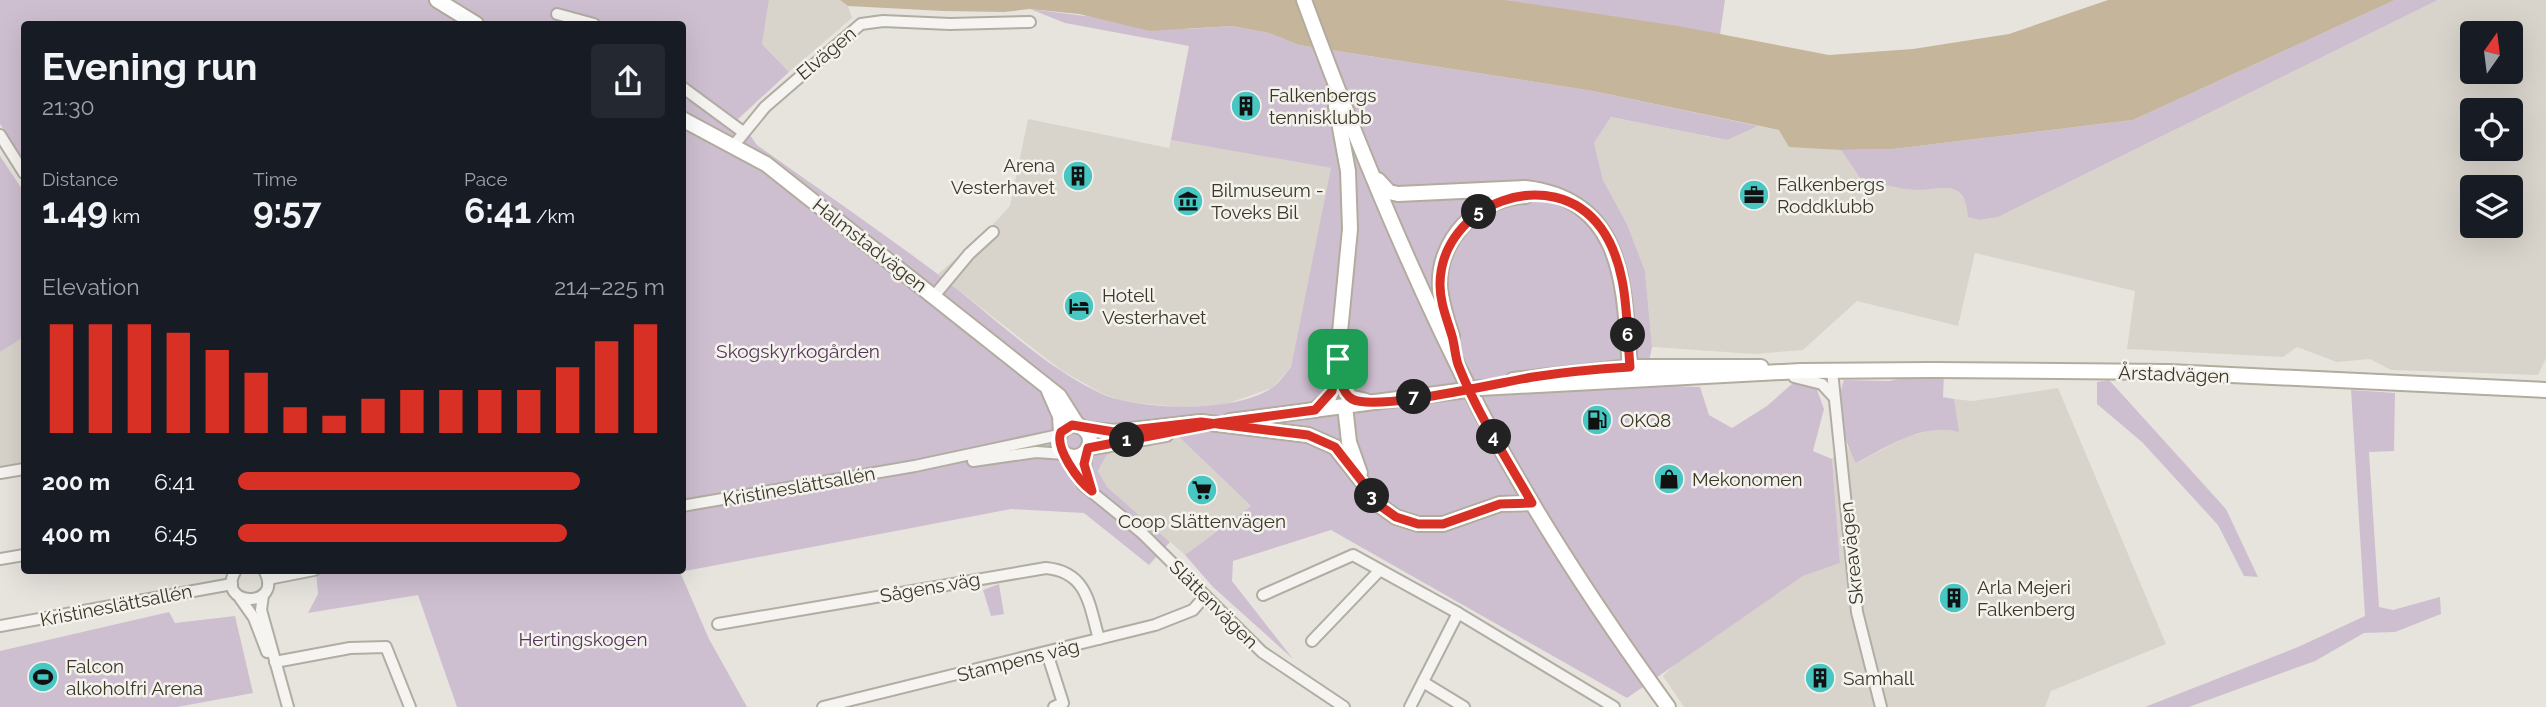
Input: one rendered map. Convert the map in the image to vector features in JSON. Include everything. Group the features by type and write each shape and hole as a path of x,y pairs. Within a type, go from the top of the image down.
{"main road":[{"path":"437,0 471,21"},
{"path":"1304,0 1328,66 1422,293 1458,365 1532,503 1621,642 1668,707"},
{"path":"1315,410 1332,391 1348,265 1350,198 1345,149 1328,66"},
{"name":"Halmstadvägen","path":"686,121 766,164 1067,404 1081,427"},
{"path":"1363,151 1380,183 1389,192 1398,194 1525,188 1574,203 1589,215 1600,227 1614,251 1622,285 1630,373"},
{"path":"1458,365 1440,288 1443,260 1449,246 1465,223 1485,208 1511,198 1552,195"},
{"path":"1338,359 1342,382 1349,397 1383,401"},
{"name":"Årstadvägen","path":"1087,450 1217,423 1480,388 1533,377 1630,373 1720,365 1832,371 2169,372 2546,390"},
{"name":"Årstadvägen","path":"1630,373 1745,376 1801,370"},
{"name":"Halmstadvägen","path":"1046,387 1060,416 1060,433"},
{"path":"1345,407 1349,442 1359,467 1360,479"},
{"path":"1217,423 1291,432 1322,440 1335,447 1382,507 1396,517 1418,524 1443,524 1500,504 1532,503"},
{"name":"Årstadvägen","path":"1081,427 1114,432 1177,424 1217,423"},
{"path":"1066,427 1081,427 1090,438 1087,450 1076,456 1066,454 1059,445 1060,433 1066,427"}],"street":[{"path":"557,14 583,21"},
{"name":"Elvägen","path":"734,145 743,132 795,79 861,24 883,21 950,24 1030,22"},
{"path":"686,90 743,132"},
{"path":"0,135 21,168"},
{"path":"934,296 969,254 993,232"},
{"name":"Skreavägen","path":"1832,371 1857,612 1881,707"},
{"path":"1745,376 1813,379 1833,396"},
{"name":"Kristineslättsallén","path":"686,505 915,466 1060,433"},
{"path":"1087,450 1086,474 1092,491"},
{"name":"Kristineslättsallén","path":"915,466 1036,452 1066,454"},
{"name":"Slättenvägen","path":"1066,454 1076,476 1142,532 1262,652 1344,707"},
{"path":"0,473 21,470"},
{"path":"1264,595 1353,555 1458,613 1615,707"},
{"path":"0,559 21,556"},
{"name":"Sågens väg","path":"719,624 1046,568 1070,575 1082,584 1099,639"},
{"path":"1312,641 1380,570"},
{"path":"235,574 232,584 254,618 268,654 275,662"},
{"path":"266,575 261,610 288,707"},
{"name":"Kristineslättsallén","path":"0,626 232,584"},
{"path":"239,596 251,600 263,595"},
{"name":"Stampens väg","path":"823,707 1179,618 1193,610 1205,596"},
{"path":"1410,707 1458,613"},
{"path":"275,662 350,648 386,647 410,707"},
{"path":"1047,653 1063,703 1054,707"},
{"path":"1423,682 1464,707"}],"shaded area":[{"path":"769,0 840,0 848,6 852,18 789,72 762,44"},
{"path":"840,0 1506,0 1678,26 1829,55 1913,49 2009,34 2108,0 2395,0 2133,120 1893,149 1841,150 1789,147 1779,130 1593,91 1299,45 1269,33 1232,26 1150,31 1079,14 1030,9 1004,12 943,11 848,6"},
{"path":"2438,0 2546,0 2546,358 2538,375 2391,370 2370,359 2337,362 2297,347 2283,357 2127,349 2135,291 1975,253 1958,326 1857,301 1803,350 1755,354 1652,347 1645,271 1627,224 1603,180 1594,143 1611,117 1726,140 1758,126 1779,130 1806,147 1841,150 1860,178 1913,190 1944,187 1957,190 1980,220 1998,217"},
{"path":"1028,119 1169,148 1171,140 1332,168 1291,367 1272,388 1223,405 1179,407 1126,402 1103,394 1061,370 938,274 984,234 1010,206"},
{"path":"21,339 21,462 0,466 0,352"},
{"path":"2058,388 2166,644 2051,691 2045,707 1684,707 1663,676 1676,663 1803,576 1840,563 1832,459 1845,443 1857,463 1906,437 1944,427 1958,431 1954,399 1973,401"},
{"path":"1178,436 1251,506 1185,555 1107,487 1098,471 1106,456 1119,448"}],"green space":[{"name":"Skogskyrkogården","path":"0,0 769,0 762,44 789,72 738,119 757,145 939,275 1038,355 1080,382 1119,400 1189,407 1237,401 1257,395 1276,385 1291,367 1331,168 1171,140 1189,46 1065,23 1030,9 1188,29 1232,26 1269,33 1299,45 1593,91 1758,126 1727,140 1611,117 1594,143 1603,180 1627,224 1645,271 1652,347 1644,385 1700,387 1709,415 1732,428 1767,406 1793,383 1816,387 1824,409 1813,451 1832,459 1840,563 1803,576 1627,698 1331,530 1233,561 1232,581 1293,659 1213,587 1185,555 1251,506 1178,436 1119,448 1106,456 1098,471 1107,487 1170,542 1149,565 1084,513 1011,509 686,571 686,21 21,21 21,156 0,124"},
{"path":"1506,0 1725,0 1720,35"},
{"path":"2395,0 2438,0 1998,217 1980,220 1968,217 1962,196 1950,188 1915,190 1860,178 1841,150 1893,149 2133,120"},
{"path":"0,156 21,188 21,339 0,352"},
{"path":"1944,374 1943,397 1954,399 1959,432 1932,430 1919,433 1856,463 1840,411 1844,380 1889,381 1918,375"},
{"path":"2109,380 2226,509 2258,577 2244,576 2218,525 2142,442 2097,404 2097,382"},
{"path":"2351,390 2395,393 2394,451 2369,452 2379,607 2393,610 2440,597 2441,614 2395,632 2364,633 2315,661 2189,707 2145,707 2298,647 2365,616"},
{"name":"Hertingskogen","path":"316,574 681,574 709,639 747,707 457,707 418,595 308,613 318,594"},
{"path":"999,584 1004,614 991,616 983,590"},
{"path":"169,612 175,623 235,616 253,693 177,707 0,707 0,651"}],"place":[{"name":"Falkenbergs tennisklubb","path":"1246,106"},
{"name":"Arena Vesterhavet","path":"1078,176"},
{"name":"Falkenbergs Roddklubb","path":"1754,195"},
{"name":"Bilmuseum - Toveks Bil","path":"1188,201"},
{"name":"Hotell Vesterhavet","path":"1079,306"},
{"name":"OKQ8","path":"1597,420"},
{"name":"Mekonomen","path":"1669,479"},
{"name":"Coop Slättenvägen","path":"1202,490"},
{"name":"Arla Mejeri Falkenberg","path":"1954,598"},
{"name":"Falcon alkoholfri Arena","path":"43,677"},
{"name":"Samhall","path":"1820,678"}],"route":[{"path":"1338,359 1332,391 1315,410 1217,423 1088,448 1084,464 1092,491 1076,476 1059,445 1059,435 1072,425 1103,432 1201,422 1217,423 1250,429 1271,429 1308,435 1335,447 1382,507 1408,522 1443,524 1500,504 1532,503 1499,446 1479,408 1458,365 1440,288 1443,260 1456,234 1476,213 1497,202 1521,196 1552,195 1574,203 1600,227 1614,251 1622,285 1630,367 1567,372 1480,388 1451,392 1383,401 1361,401 1349,397 1344,390 1338,359"}]}
